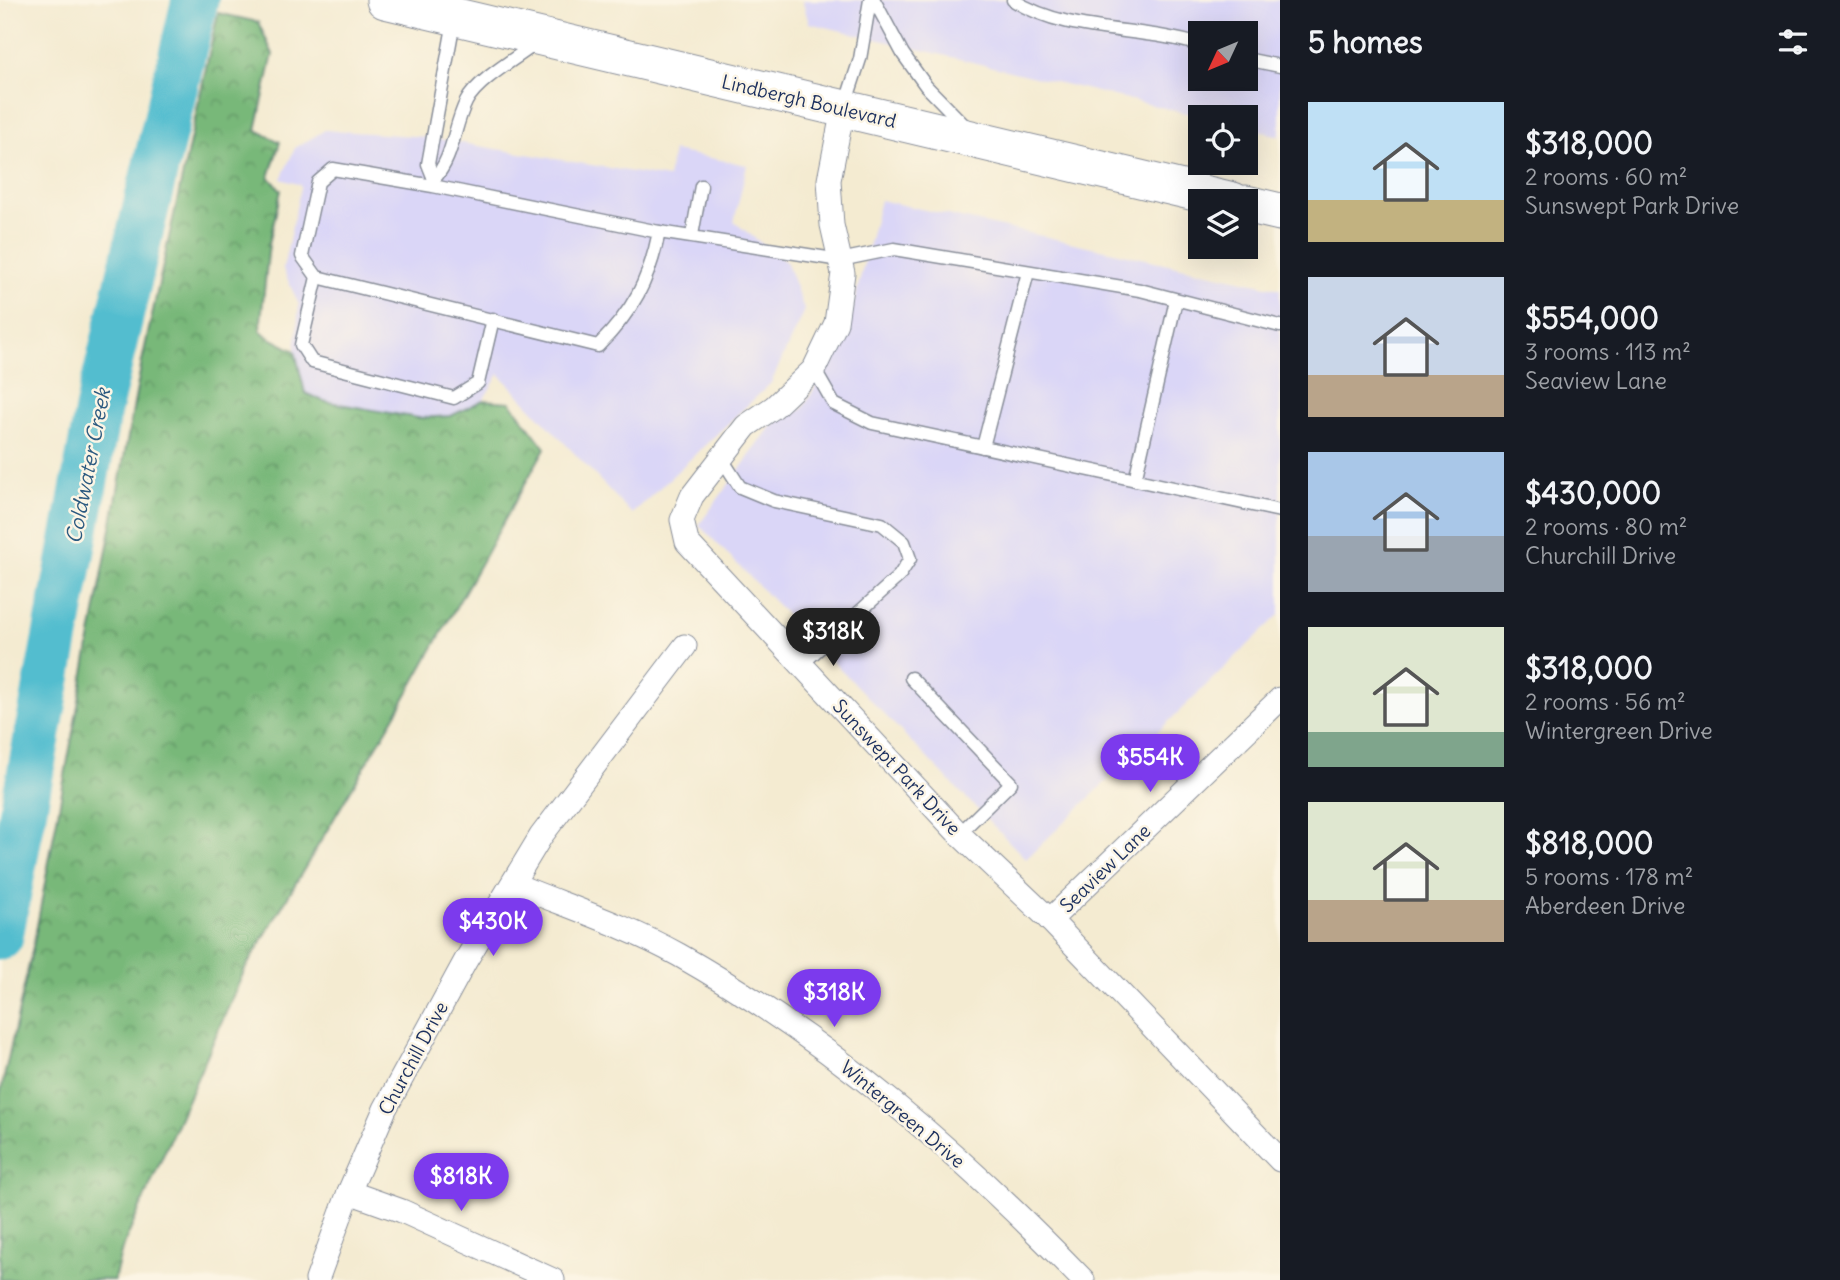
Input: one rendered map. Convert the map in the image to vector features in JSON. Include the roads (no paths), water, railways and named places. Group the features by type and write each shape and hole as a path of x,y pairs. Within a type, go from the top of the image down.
{"main road":[{"name":"Lindbergh Boulevard","path":"385,0 1188,190"},
{"path":"1258,207 1280,212"}],"street":[{"name":"Sunswept Park Drive","path":"844,109 829,180 832,225 843,273 836,323 814,369 774,407 746,426 692,496 682,520 687,542 959,834 1050,920 1280,1160"},
{"name":"Churchill Drive","path":"317,1280 349,1192 385,1109 431,1023 541,836 685,646"},
{"name":"Seaview Lane","path":"1050,920 1280,699"},
{"name":"Wintergreen Drive","path":"513,884 587,912 677,954 782,1017 883,1092 938,1139 1083,1280"},
{"path":"349,1192 414,1217 553,1280"}],"lane":[{"path":"844,109 860,59 872,0"},
{"path":"872,0 903,54 926,86 979,141"},
{"path":"1013,0 1030,11 1073,23 1188,43"},
{"path":"434,182 428,164 455,17"},
{"path":"434,182 445,166 466,101 480,85 542,38"},
{"path":"1258,61 1280,66"},
{"path":"659,232 652,269 624,320 598,346 493,318 317,277 302,256 318,182 333,169 434,182 659,232 840,260 894,249 1140,290 1280,326"},
{"path":"692,235 701,186"},
{"path":"983,447 1028,272"},
{"path":"317,277 301,345 312,362 454,398 478,383 493,318"},
{"path":"1135,480 1176,300"},
{"path":"814,369 834,404 872,423 1280,510"},
{"path":"722,459 740,486 774,501 882,524 904,542 910,559 898,576 801,664"},
{"path":"911,678 1011,783 959,834"}],"waterway":[{"name":"Coldwater Creek","path":"0,936 98,410 195,0"}]}
